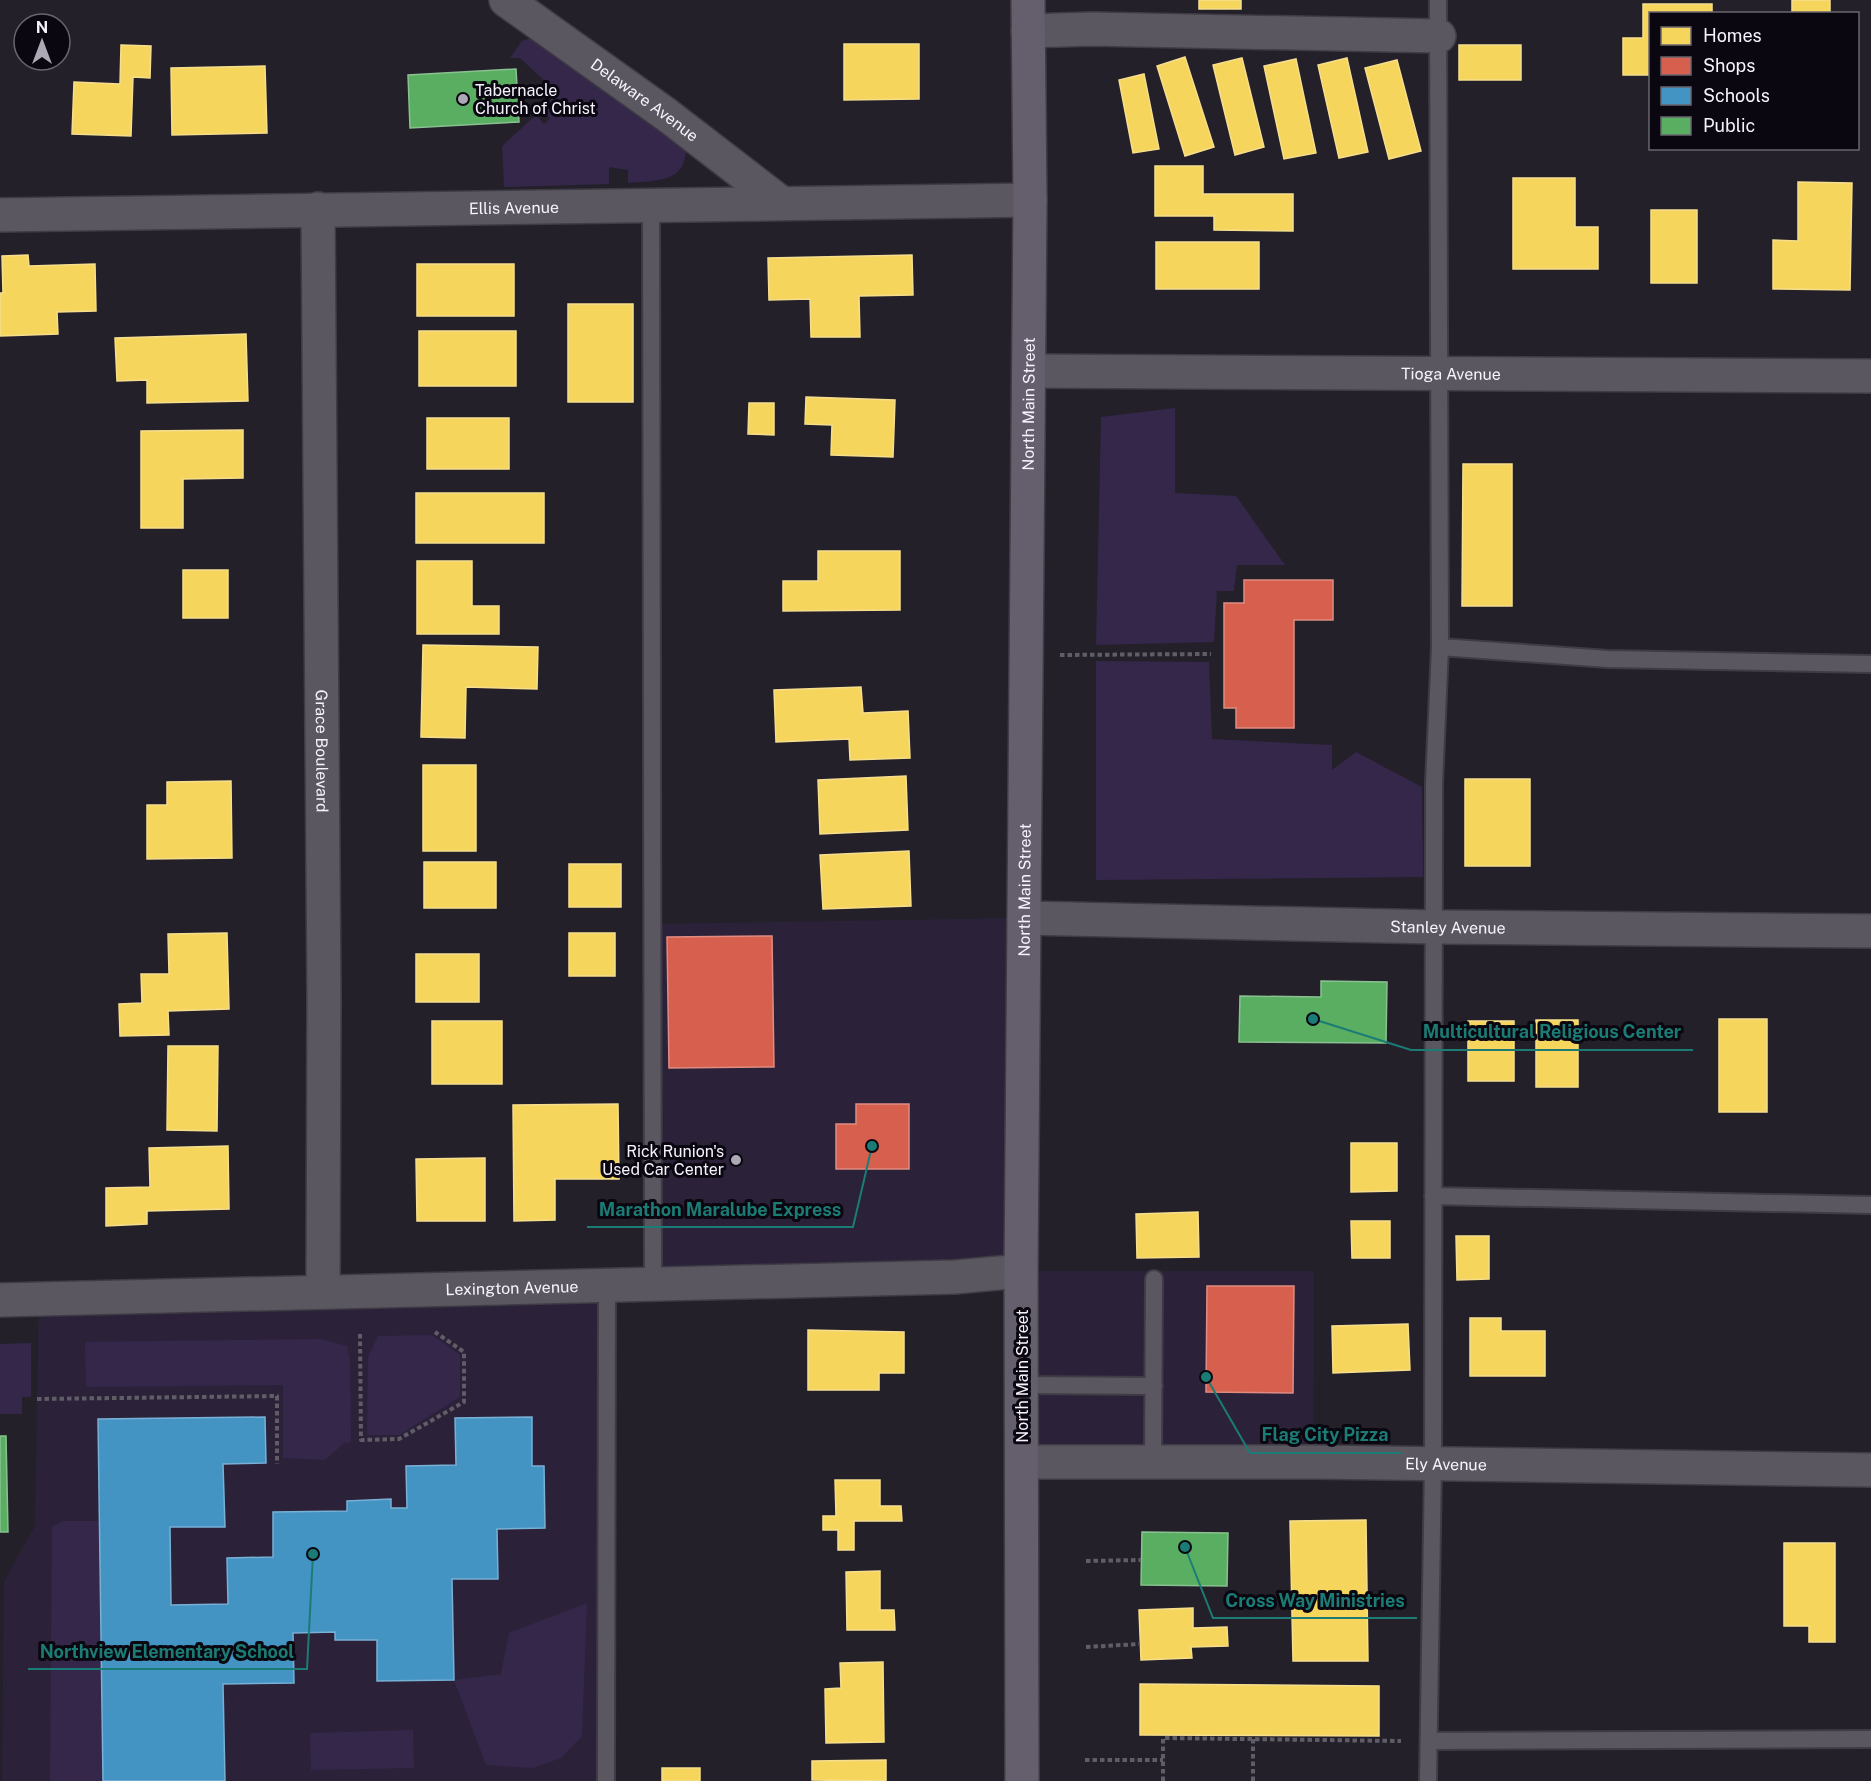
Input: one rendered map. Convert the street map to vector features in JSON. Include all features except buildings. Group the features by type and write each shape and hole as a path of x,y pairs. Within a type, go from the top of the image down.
{"main road":[{"name":"North Main Street","path":"1022,1781 1021,1271 1030,200 1028,16"}],"street":[{"name":"Delaware Avenue","path":"506,0 667,115 780,202"},
{"path":"1028,16 1092,29 1439,36"},
{"name":"Ellis Avenue","path":"0,215 1030,200"},
{"name":"Grace Boulevard","path":"318,209 324,987 323,1292"},
{"name":"Tioga Avenue","path":"1029,371 1175,374 1871,376"},
{"name":"Stanley Avenue","path":"1025,918 1435,927 1871,932"},
{"name":"Lexington Avenue","path":"0,1300 955,1277 1021,1271"},
{"name":"Ely Avenue","path":"1022,1462 1871,1470"}],"lane":[{"path":"1428,1781 1433,1465 1434,784 1440,647 1441,373 1438,0"},
{"path":"651,204 653,1284"},
{"path":"1440,647 1608,659 1871,664"},
{"path":"1433,1196 1871,1205"},
{"path":"1153,1462 1154,1279"},
{"path":"606,1781 607,1285"},
{"path":"1022,1384 1154,1386"},
{"path":"1429,1741 1871,1739"}],"path":[{"path":"1027,655 1211,654"},
{"path":"360,1334 361,1440 399,1439 464,1402 464,1352 435,1332"},
{"path":"37,1399 278,1396 278,1464"},
{"path":"1086,1561 1141,1560"},
{"path":"1086,1647 1140,1644"},
{"path":"1163,1781 1163,1738 1429,1741"},
{"path":"1253,1739 1253,1781"},
{"path":"1085,1760 1163,1760"}],"shaded area":[{"path":"537,36 685,137 686,152 684,163 679,171 663,179 628,183 628,170 609,167 609,184 504,187 502,146 536,115 544,124 550,118 541,110 554,96 552,88 520,58 510,58 522,41"},
{"path":"1175,408 1175,493 1236,496 1285,565 1237,565 1234,591 1217,591 1214,642 1096,645 1101,417"},
{"path":"1096,661 1209,662 1212,739 1332,745 1332,770 1356,752 1422,787 1423,877 1096,880"},
{"path":"1025,918 1021,1271 1314,1271 1313,1462 1022,1462 1021,1272 653,1284 652,924"},
{"path":"607,1285 606,1781 2,1781 4,1581 35,1526 39,1299"},
{"path":"432,1335 460,1355 460,1397 399,1435 367,1435 368,1357 378,1336"},
{"path":"321,1339 347,1346 350,1360 351,1442 344,1443 325,1460 283,1458 283,1385 86,1387 85,1342"},
{"path":"31,1343 31,1397 22,1397 22,1414 0,1414 0,1344"},
{"path":"63,1521 99,1521 103,1781 50,1781 52,1527"},
{"path":"452,1564 454,1680 377,1681 377,1640 335,1640 334,1565"},
{"path":"587,1603 582,1736 561,1758 533,1768 486,1765 454,1680 501,1674 509,1633"},
{"path":"413,1730 414,1768 311,1770 310,1733"}],"place":[{"name":"Tabernacle Church of Christ","path":"463,99"},
{"name":"Multicultural Religious Center","path":"1313,1019"},
{"name":"Marathon Maralube Express","path":"872,1146"},
{"name":"Rick Runion's Used Car Center","path":"736,1160"},
{"name":"Flag City Pizza","path":"1206,1377"},
{"name":"Cross Way Ministries","path":"1185,1547"},
{"name":"Northview Elementary School","path":"313,1554"}]}
